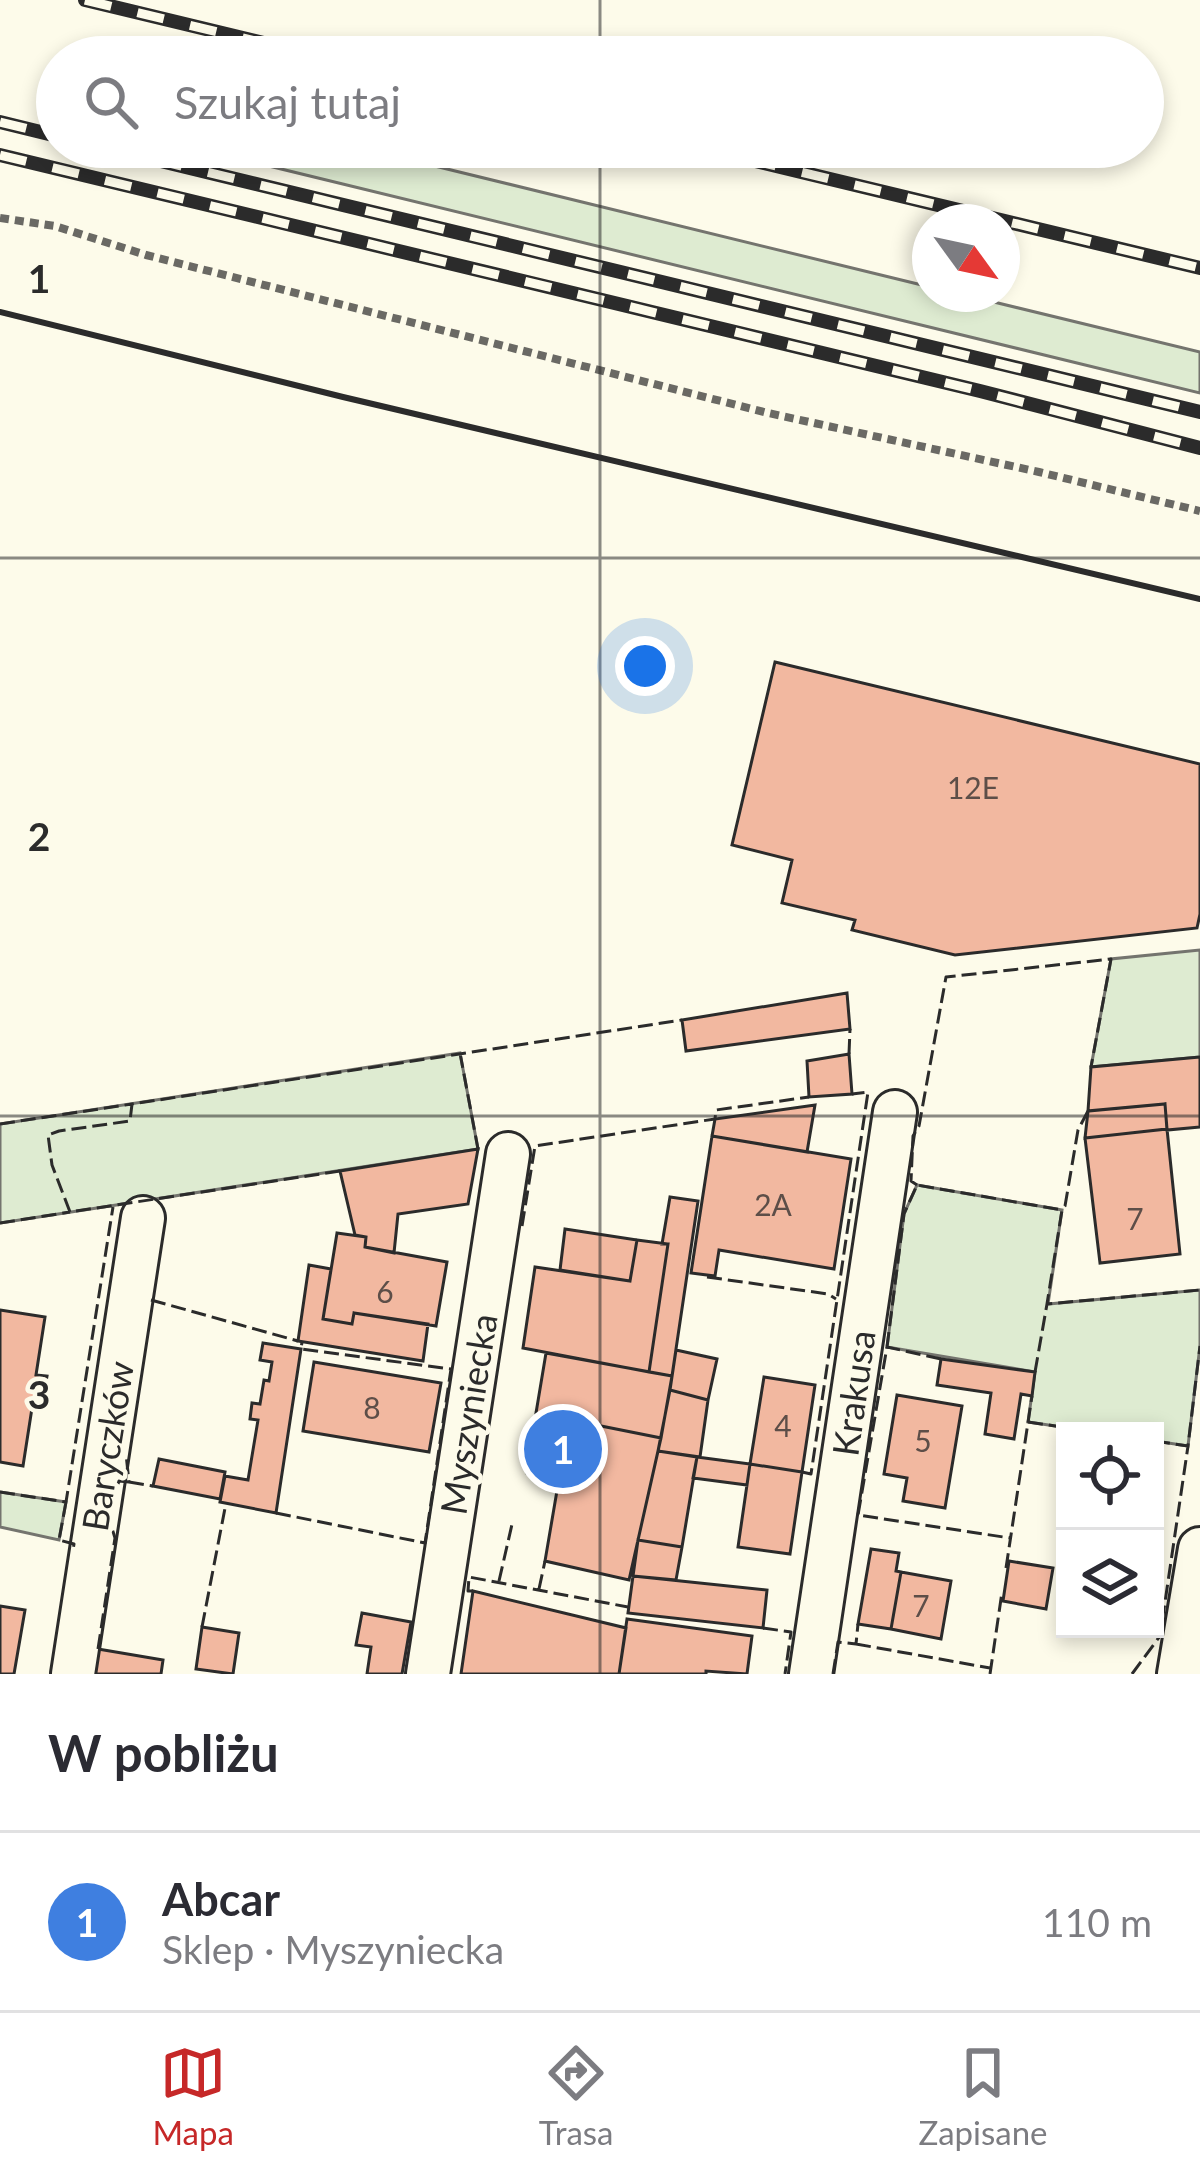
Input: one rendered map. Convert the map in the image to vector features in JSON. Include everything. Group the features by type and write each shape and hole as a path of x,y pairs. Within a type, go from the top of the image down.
{"street":[{"name":"Krakusa","path":"811,1674 895,1112"},
{"name":"Myszyniecka","path":"428,1674 508,1154"},
{"name":"Baryczków","path":"73,1674 143,1218"},
{"path":"1178,1674 1200,1549"}],"path":[{"path":"0,218 55,226 146,255 768,413 1200,511"}],"green space":[{"path":"277,168 443,168 912,283 912,312 1020,312 1020,308 1200,352 1200,393"},
{"path":"1200,950 1200,1057 1091,1067 1111,959"},
{"path":"460,1053 478,1149 0,1223 0,1124"},
{"path":"917,1185 1062,1210 1048,1304 1200,1290 1200,1346 1188,1446 1164,1442 1164,1422 1056,1422 1056,1426 1028,1422 1035,1372 887,1347 904,1214"},
{"path":"0,1492 66,1502 59,1540 0,1527"}],"building":[{"path":"775,662 1200,764 1197,928 955,955 852,930 855,920 782,903 792,860 732,845"},
{"path":"847,993 850,1029 686,1051 682,1020"},
{"path":"849,1054 852,1094 809,1097 807,1061"},
{"path":"1200,1057 1200,1127 1167,1130 1165,1104 1088,1111 1091,1067"},
{"path":"1165,1104 1167,1129 1085,1138 1088,1111"},
{"path":"815,1105 807,1152 712,1136 715,1119"},
{"path":"1167,1129 1180,1254 1100,1263 1085,1138"},
{"path":"712,1136 851,1159 834,1269 719,1250 715,1276 691,1273"},
{"path":"478,1149 468,1204 398,1214 394,1253 365,1247 366,1237 355,1235 340,1171"},
{"path":"670,1197 698,1201 672,1376 649,1372 668,1244 662,1244"},
{"path":"565,1229 637,1240 630,1281 560,1270"},
{"path":"337,1233 366,1237 365,1247 447,1262 436,1326 354,1313 352,1324 323,1319"},
{"path":"637,1240 668,1244 649,1372 523,1348 535,1267 630,1281"},
{"path":"309,1265 331,1269 323,1319 352,1324 354,1313 428,1324 423,1361 298,1341"},
{"path":"0,1310 45,1317 36,1375 47,1376 41,1410 32,1408 23,1466 0,1462"},
{"path":"263,1343 301,1349 276,1513 220,1502 225,1476 248,1480 258,1420 250,1419 252,1403 260,1404 272,1362 260,1360"},
{"path":"676,1350 717,1359 708,1400 670,1390"},
{"path":"546,1353 672,1376 661,1438 536,1413"},
{"path":"941,1359 1035,1372 1032,1396 1021,1394 1014,1439 985,1434 991,1393 937,1385"},
{"path":"314,1362 441,1383 429,1452 303,1431"},
{"path":"764,1377 815,1385 802,1472 750,1464"},
{"path":"670,1390 708,1400 700,1457 658,1451"},
{"path":"897,1395 962,1406 945,1508 903,1501 907,1478 884,1474"},
{"path":"536,1413 661,1438 629,1580 545,1561 559,1479 527,1473"},
{"path":"658,1451 697,1457 682,1547 638,1540"},
{"path":"697,1457 750,1464 747,1485 693,1478"},
{"path":"159,1459 225,1472 220,1499 153,1486"},
{"path":"750,1464 802,1472 790,1554 738,1547"},
{"path":"638,1540 682,1547 676,1580 633,1576"},
{"path":"871,1549 899,1553 896,1571 901,1572 891,1629 858,1624"},
{"path":"1009,1561 1053,1568 1046,1609 1003,1601"},
{"path":"901,1572 951,1581 941,1639 891,1629"},
{"path":"633,1576 767,1590 763,1628 628,1613"},
{"path":"473,1591 626,1628 619,1674 461,1674"},
{"path":"0,1606 25,1610 14,1674 0,1674"},
{"path":"362,1613 411,1622 402,1674 367,1674 371,1647 356,1645"},
{"path":"627,1619 752,1636 747,1674 619,1674"},
{"path":"202,1627 239,1633 233,1674 196,1669"},
{"path":"98,1649 163,1660 161,1674 94,1674"}],"railway":[{"path":"85,0 235,36"},
{"path":"0,122 36,131"},
{"path":"0,155 36,164"},
{"path":"54,168 1200,448"},
{"path":"190,168 1200,412"},
{"path":"784,168 1200,268"}],"fence":[{"path":"917,1185 911,1181 913,1136 919,1126 946,977 1111,959 1091,1067"},
{"path":"340,1171 70,1212 52,1165 48,1135 130,1121 132,1104 682,1020"},
{"path":"849,1054 850,1029"},
{"path":"460,1053 478,1149"},
{"path":"802,1472 811,1474 868,1092 852,1094"},
{"path":"522,1226 535,1146 715,1119 716,1110 809,1097"},
{"path":"0,1124 132,1104"},
{"path":"1088,1111 1078,1130 1047,1304 1200,1290"},
{"path":"887,1347 904,1214 917,1185 1062,1210"},
{"path":"0,1492 66,1502 113,1207"},
{"path":"0,1223 70,1212"},
{"path":"707,1277 836,1299"},
{"path":"151,1300 298,1341"},
{"path":"1035,1372 1047,1304"},
{"path":"276,1513 425,1543 451,1369 301,1349 302,1342"},
{"path":"1164,1442 1188,1446 1200,1346"},
{"path":"941,1359 887,1347 858,1515 1010,1538"},
{"path":"1006,1568 1032,1396"},
{"path":"1028,1422 1056,1426"},
{"path":"1132,1674 1160,1636 1188,1446"},
{"path":"118,1484 129,1482 126,1454"},
{"path":"129,1482 153,1486"},
{"path":"66,1502 59,1540 74,1544 73,1550"},
{"path":"202,1627 226,1503"},
{"path":"499,1581 513,1520"},
{"path":"98,1649 115,1538 111,1525"},
{"path":"539,1589 545,1561"},
{"path":"473,1591 468,1591 469,1577 628,1607"},
{"path":"990,1674 1002,1592"},
{"path":"833,1674 838,1642 856,1644 858,1624"},
{"path":"763,1628 791,1632 785,1674"},
{"path":"856,1644 990,1668"}],"wall":[{"path":"0,312 1200,599"}],"place":[{"name":"Abcar","path":"563,1449"}]}
